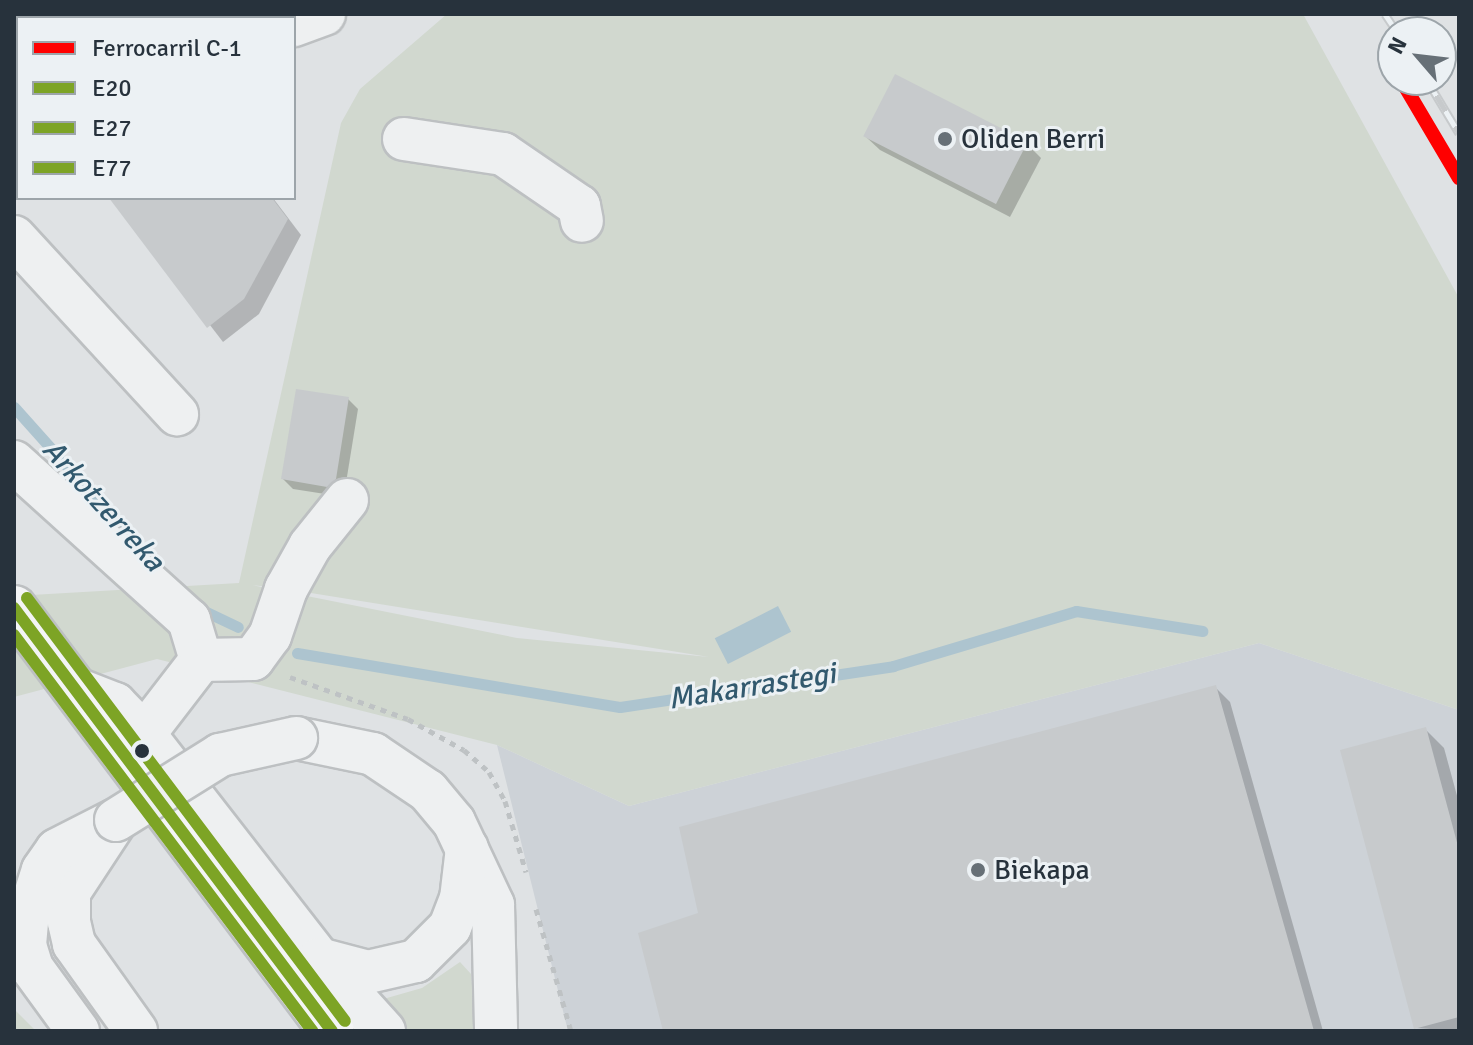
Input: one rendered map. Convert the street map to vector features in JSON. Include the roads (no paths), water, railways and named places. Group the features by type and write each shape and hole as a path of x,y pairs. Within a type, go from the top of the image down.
{"main road":[{"path":"14,608 332,1031"}],"street":[{"path":"296,24 324,14"},
{"path":"404,139 503,154 579,206 582,221"},
{"path":"14,237 177,414"},
{"path":"14,462 189,620 201,660"},
{"path":"201,660 253,659 270,636 286,589 310,546 347,500"},
{"path":"144,734 201,660"},
{"path":"74,688 115,704 144,734 319,959 384,1031"},
{"path":"14,850 57,850 116,820 220,755 296,738 373,754 408,775 440,802 467,848 493,905 496,1031"},
{"path":"33,891 116,820"},
{"path":"319,959 368,972 416,961 450,927 461,899 467,848"},
{"path":"57,850 33,891 20,940 52,1000 78,1031"},
{"path":"33,891 61,971 115,1031"},
{"path":"33,891 136,1031"}],"water":[{"path":"778,606 791,632 728,664 715,638"}],"waterway":[{"name":"Arkotzerreka","path":"14,407 147,556"},
{"name":"Makarrastegi","path":"198,608 238,627"},
{"name":"Makarrastegi","path":"297,653 620,707 893,666 1076,611 1202,631"}],"railway":[{"path":"1437,96 1459,133"}],"rail line":[{"name":"C-1","path":"1410,96 1459,178"}],"place":[{"name":"Oliden Berri","path":"945,139"},
{"name":"Biekapa","path":"978,870"}]}
